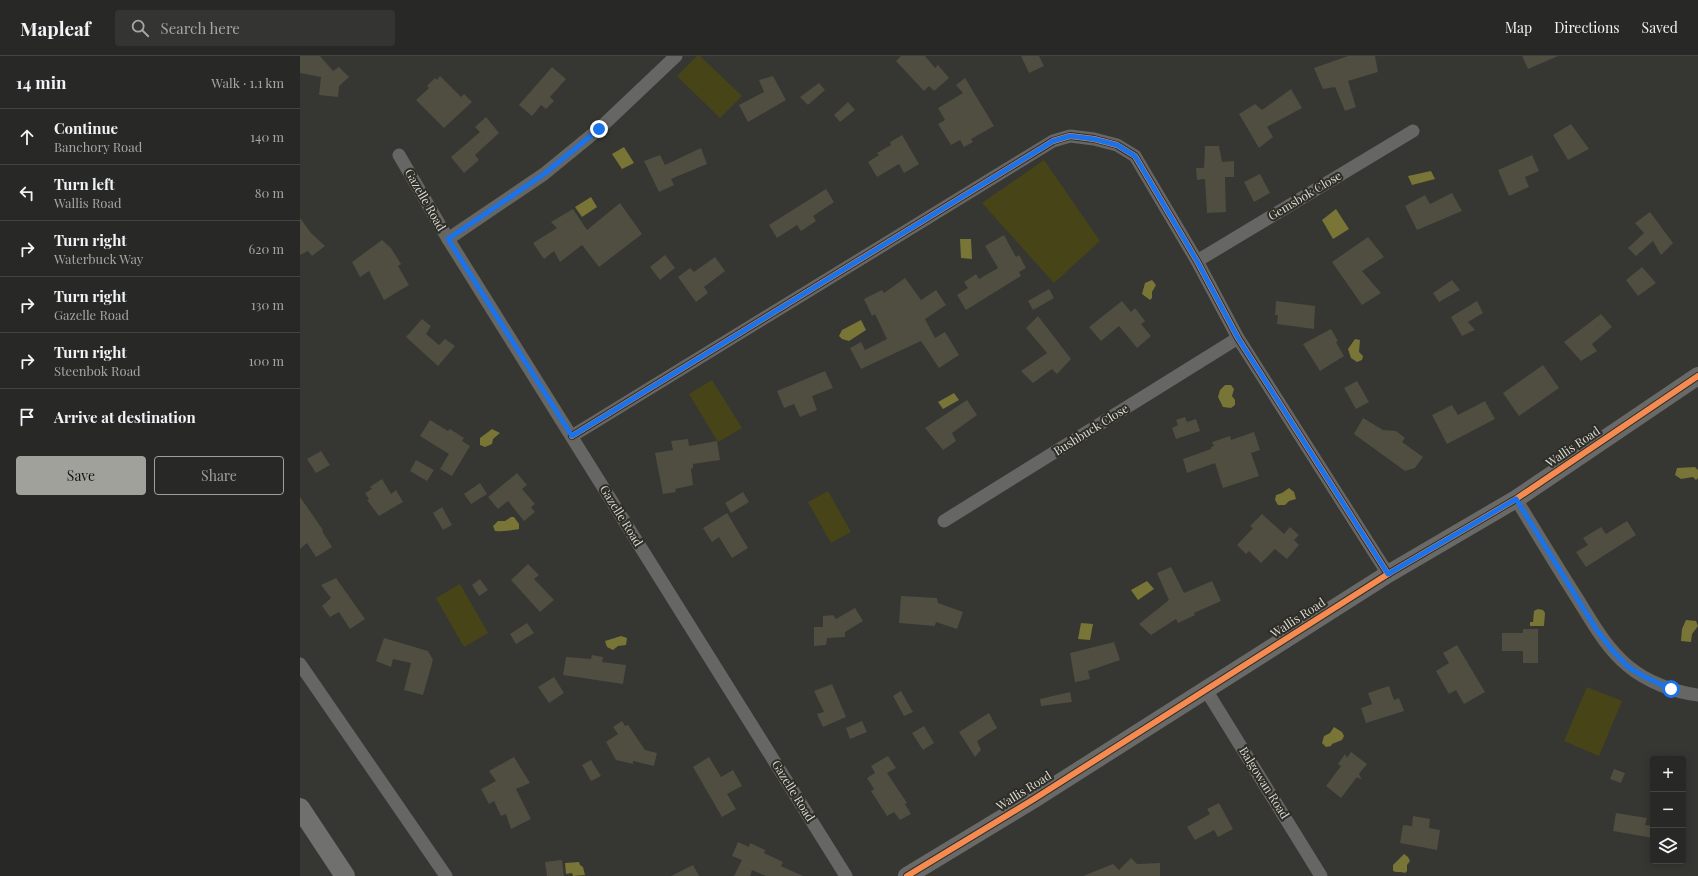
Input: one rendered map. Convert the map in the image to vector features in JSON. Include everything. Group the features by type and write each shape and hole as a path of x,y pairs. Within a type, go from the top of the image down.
{"main road":[{"path":"300,808 345,876"}],"street":[{"path":"448,239 544,174 599,129 676,56"},
{"name":"Gemsbok Close","path":"1197,261 1413,131"},
{"path":"572,436 1053,141 1070,136 1094,139 1117,145 1135,156 1197,261 1238,338 1388,574"},
{"name":"Gazelle Road","path":"399,155 448,239 846,876"},
{"name":"Bushbuck Close","path":"944,521 1238,338"},
{"name":"Wallis Road","path":"908,876 1034,799 1388,574 1516,499 1698,376"},
{"path":"1516,499 1593,623 1613,651 1628,667 1645,677 1671,689 1698,695"},
{"path":"300,664 446,876"},
{"name":"Balgowan Road","path":"1206,690 1321,876"}],"shaded area":[{"path":"697,56 700,56 742,96 720,118 677,76"},
{"path":"624,147 634,163 622,169 612,154"},
{"path":"1044,160 1100,241 1054,283 982,203"},
{"path":"1431,171 1435,179 1412,185 1408,176"},
{"path":"591,197 597,207 582,217 575,207"},
{"path":"1336,209 1349,229 1333,239 1322,220"},
{"path":"960,239 971,239 972,259 961,258"},
{"path":"1152,280 1156,285 1150,300 1142,294 1145,283"},
{"path":"861,320 866,330 849,341 842,339 839,336 842,330"},
{"path":"1355,339 1360,340 1359,352 1363,356 1362,360 1357,362 1351,358 1348,349"},
{"path":"712,380 742,428 718,442 689,394"},
{"path":"1225,385 1231,385 1234,389 1232,396 1235,400 1235,405 1231,408 1223,407 1218,397 1220,390"},
{"path":"954,393 959,400 943,409 938,402"},
{"path":"492,429 500,433 493,439 492,444 485,447 480,445 480,438"},
{"path":"1695,467 1698,470 1698,478 1696,480 1693,477 1681,479 1675,475 1677,468"},
{"path":"1289,488 1294,492 1296,499 1289,501 1285,505 1278,505 1275,500 1276,495"},
{"path":"828,491 851,532 831,543 808,502"},
{"path":"511,517 514,517 519,524 519,529 495,531 493,526 498,521 505,521"},
{"path":"1147,581 1154,589 1138,600 1131,590"},
{"path":"460,584 488,633 464,647 436,598"},
{"path":"1538,609 1543,610 1545,613 1544,626 1530,626 1530,622 1533,622 1534,611"},
{"path":"1686,620 1696,621 1698,626 1692,634 1691,642 1681,641 1682,629"},
{"path":"1081,623 1093,624 1090,640 1078,639"},
{"path":"621,636 627,638 626,645 618,646 613,650 607,647 605,641"},
{"path":"1587,687 1622,701 1599,756 1564,741"},
{"path":"1334,727 1342,732 1344,736 1342,740 1326,747 1322,743 1324,736 1330,733"},
{"path":"1404,854 1410,861 1407,865 1407,871 1405,873 1393,871 1393,865"},
{"path":"579,862 583,867 585,875 573,876 572,873 566,874 565,863"}],"building":[{"path":"300,56 320,56 333,71 339,67 349,77 339,86 338,97 319,95 321,77 300,73"},
{"path":"901,56 925,56 935,68 938,65 949,78 934,91 929,86 924,91 896,61"},
{"path":"1021,56 1039,56 1044,66 1029,73"},
{"path":"1348,56 1375,56 1378,72 1348,81 1356,107 1345,111 1335,87 1323,89 1314,68"},
{"path":"1522,56 1558,56 1528,69"},
{"path":"552,67 566,79 550,97 554,101 546,109 541,105 532,116 519,105"},
{"path":"440,76 461,97 464,94 472,102 444,128 416,100 429,88 427,86 435,78 437,80"},
{"path":"773,76 786,100 748,122 739,105 764,92 759,80"},
{"path":"965,78 994,126 971,139 973,142 964,147 960,140 951,145 938,124 945,120 938,108 963,93 956,85"},
{"path":"819,83 825,90 808,105 800,97"},
{"path":"1291,89 1302,108 1267,127 1273,137 1259,148 1239,114 1255,104 1262,110"},
{"path":"848,102 855,110 840,122 834,115"},
{"path":"486,117 499,133 475,155 479,160 464,173 451,157 480,132 475,127"},
{"path":"1571,124 1589,149 1568,160 1553,135"},
{"path":"902,135 919,164 904,173 899,164 877,177 868,162 879,155 877,153 891,145 890,142"},
{"path":"1205,146 1219,146 1222,162 1234,161 1234,177 1225,177 1226,212 1207,213 1205,179 1197,180 1196,168 1204,168"},
{"path":"701,148 707,164 671,179 674,185 659,192 644,161 660,155 665,165"},
{"path":"1532,155 1539,171 1525,177 1529,187 1509,196 1498,170"},
{"path":"1260,174 1270,193 1254,202 1244,182"},
{"path":"826,189 834,202 813,216 816,221 801,231 797,225 777,238 769,225"},
{"path":"1452,193 1462,211 1417,230 1405,206 1425,195 1430,204"},
{"path":"620,203 642,234 599,267 582,245 560,262 554,251 544,259 533,243 557,228 551,222 573,209 587,230"},
{"path":"1650,212 1673,243 1661,255 1653,241 1636,256 1628,248 1644,233 1635,223"},
{"path":"300,218 311,233 325,246 312,256 308,251 300,255"},
{"path":"1004,235 1016,257 1019,255 1026,268 1019,272 1021,276 966,310 957,295 968,288 964,282 976,274 979,279 998,268 985,246"},
{"path":"1368,237 1384,257 1362,271 1381,293 1362,305 1332,262"},
{"path":"382,240 391,248 401,264 398,266 409,285 384,300 369,271 360,277 352,262"},
{"path":"665,255 675,268 660,280 650,267"},
{"path":"715,257 725,271 704,287 708,293 696,302 678,277 690,268 694,272"},
{"path":"1642,267 1656,283 1638,296 1626,280"},
{"path":"905,278 921,300 936,290 946,305 925,319 935,338 945,332 959,355 939,368 921,341 861,369 850,348 861,342 865,350 887,339 875,314 872,316 864,299 882,290 884,293"},
{"path":"1452,280 1460,290 1439,302 1433,293"},
{"path":"1049,289 1054,298 1033,310 1028,301"},
{"path":"1122,301 1131,312 1135,308 1145,321 1141,324 1151,336 1137,348 1119,326 1101,341 1089,327"},
{"path":"1276,301 1315,306 1314,329 1277,324 1278,315 1275,315"},
{"path":"1477,301 1483,313 1468,322 1475,330 1462,336 1451,317"},
{"path":"1601,314 1612,327 1592,344 1597,351 1581,361 1564,342"},
{"path":"1038,316 1071,359 1057,374 1052,369 1033,383 1021,371 1047,353 1026,328"},
{"path":"422,319 431,326 426,334 439,345 445,339 455,346 438,366 406,337"},
{"path":"1331,329 1344,356 1320,371 1303,344"},
{"path":"1543,365 1559,388 1519,416 1503,393"},
{"path":"825,371 833,388 812,396 817,410 800,417 794,404 784,408 777,391"},
{"path":"1357,381 1369,402 1356,409 1344,388"},
{"path":"967,400 977,415 952,433 956,441 943,450 925,428"},
{"path":"1485,401 1495,419 1447,444 1432,415 1452,405 1458,415"},
{"path":"1185,417 1187,422 1196,419 1200,431 1176,439 1172,428 1178,425 1176,420"},
{"path":"1363,418 1383,430 1396,431 1405,438 1402,442 1423,457 1415,468 1405,471 1354,434"},
{"path":"430,420 448,431 450,429 464,438 462,441 470,446 452,476 440,469 449,454 420,436"},
{"path":"1254,432 1260,450 1251,453 1259,476 1223,488 1215,463 1187,473 1183,459 1211,449 1211,447 1214,446 1212,442 1230,436 1231,440"},
{"path":"688,439 689,446 717,441 720,460 693,464 693,468 691,469 693,485 675,489 676,492 663,494 655,453 673,450 671,441"},
{"path":"321,451 330,465 316,473 307,459"},
{"path":"416,460 434,470 427,481 410,471"},
{"path":"517,473 527,485 522,489 535,504 531,507 535,512 524,521 508,501 498,509 488,497"},
{"path":"382,479 391,494 396,490 403,502 379,516 367,500 369,499 365,493 372,489 370,487"},
{"path":"480,483 487,494 471,504 464,494"},
{"path":"743,492 749,502 731,513 725,503"},
{"path":"300,497 323,530 322,531 332,547 316,557 307,543 300,549"},
{"path":"442,507 452,525 443,530 433,513"},
{"path":"727,513 748,548 732,558 719,537 712,542 703,528"},
{"path":"1262,514 1284,534 1290,527 1299,535 1294,540 1299,545 1287,559 1275,549 1261,563 1249,551 1246,554 1237,545 1253,528 1250,526"},
{"path":"1627,521 1636,535 1586,567 1576,552 1588,545 1583,538 1601,527 1606,534"},
{"path":"528,564 539,575 534,579 554,600 540,612 511,580"},
{"path":"1171,567 1184,593 1212,581 1221,601 1194,613 1195,615 1178,623 1176,619 1151,635 1139,624 1169,600 1157,573"},
{"path":"336,578 365,619 350,629 339,612 330,617 322,606 331,598 321,585"},
{"path":"480,579 488,590 479,596 472,585"},
{"path":"901,596 937,598 938,603 963,612 957,629 936,622 935,626 899,623"},
{"path":"855,608 863,621 845,632 845,637 827,638 826,645 814,646 814,627 823,627 823,616 833,615 836,619"},
{"path":"527,623 534,633 516,644 510,634"},
{"path":"1523,629 1538,629 1538,663 1523,663 1523,651 1502,651 1502,633 1523,633"},
{"path":"384,638 428,651 433,660 423,695 404,690 411,663 393,659 391,667 376,661"},
{"path":"1114,642 1120,660 1088,671 1090,679 1075,682 1070,653"},
{"path":"1457,645 1485,692 1464,704 1456,690 1449,694 1436,671 1449,663 1443,653"},
{"path":"592,655 603,657 602,662 626,665 623,684 563,675 566,657 591,659"},
{"path":"554,677 564,693 549,703 538,687"},
{"path":"832,684 846,717 823,727 817,714 824,712 814,691"},
{"path":"1389,686 1394,700 1399,698 1404,711 1366,723 1361,708 1372,704 1368,693"},
{"path":"901,691 913,712 904,716 893,696"},
{"path":"1070,692 1072,702 1041,706 1040,699"},
{"path":"989,713 997,728 977,741 981,750 975,757 959,732"},
{"path":"622,721 625,726 628,725 645,750 657,753 654,766 633,761 633,764 616,760 606,742 618,734 613,727"},
{"path":"862,721 867,732 850,739 846,728"},
{"path":"924,726 934,743 923,750 912,733"},
{"path":"1351,752 1367,764 1359,774 1362,780 1357,777 1341,798 1326,786 1341,766 1338,764 1345,754 1347,758"},
{"path":"888,756 896,768 887,773 907,803 905,804 911,814 900,820 894,812 887,816 871,791 874,789 867,778 875,773 871,766"},
{"path":"514,757 530,783 516,789 531,819 511,829 506,814 501,816 494,801 489,804 481,789 496,781 489,771"},
{"path":"709,757 721,777 733,770 742,786 727,794 736,809 722,817 693,767"},
{"path":"591,760 601,776 591,781 582,765"},
{"path":"1614,769 1625,773 1621,783 1610,779"},
{"path":"1219,803 1233,829 1218,837 1214,830 1195,840 1187,827 1210,814 1207,809"},
{"path":"1616,813 1647,818 1645,825 1650,826 1650,837 1613,831"},
{"path":"1413,816 1430,819 1429,828 1440,830 1437,850 1400,843 1403,825 1412,826"},
{"path":"738,842 749,847 750,843 765,850 764,853 783,862 781,866 803,876 766,876 752,870 750,876 734,876 742,860 732,856"},
{"path":"1131,858 1137,864 1160,863 1160,876 1083,876 1113,864 1119,870"},
{"path":"562,860 564,876 547,876 545,862"},
{"path":"693,865 699,876 671,876"}],"cycle path":[{"path":"572,436 1053,141 1070,136 1094,139 1117,145 1135,156 1197,261 1238,338 1388,574"},
{"path":"907,876 1034,799 1388,574 1516,499 1698,376"}],"route":[{"path":"599,129 544,174 448,239 572,436 1053,141 1070,136 1094,139 1117,145 1135,156 1197,261 1238,338 1388,574 1516,499 1596,629 1613,651 1628,667 1671,689"}]}
